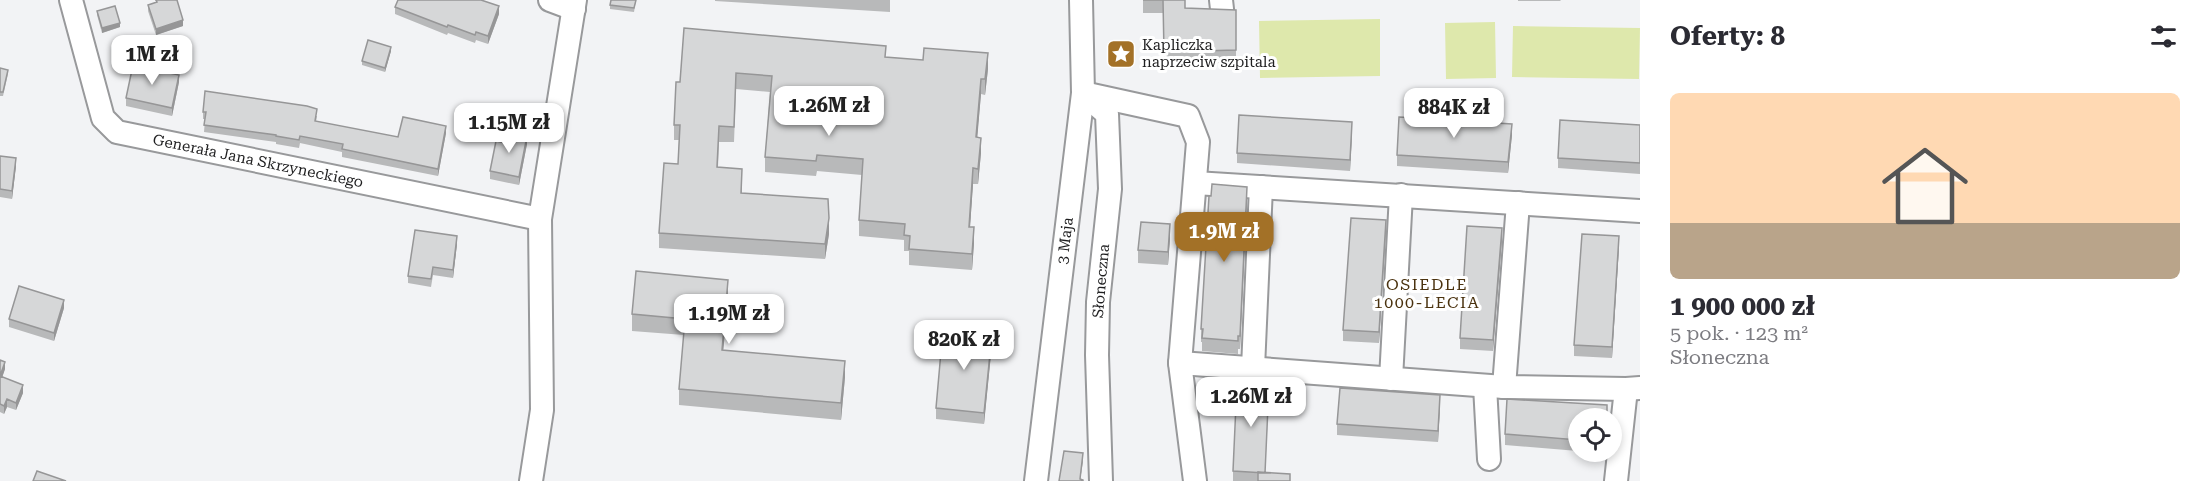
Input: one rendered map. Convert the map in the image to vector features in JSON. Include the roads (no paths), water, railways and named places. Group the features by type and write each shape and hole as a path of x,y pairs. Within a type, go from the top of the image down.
{"street":[{"name":"Generała Jana Skrzyneckiego","path":"71,0 103,118 117,132 540,219"},
{"path":"531,481 542,410 540,219 575,4 550,0"},
{"name":"3 Maja","path":"1036,481 1083,93 1081,0"},
{"path":"1083,93 1188,116 1198,141 1180,363 1195,481"},
{"name":"Słoneczna","path":"1083,93 1107,114 1110,189 1098,302 1101,481"},
{"path":"1195,183 1640,211"},
{"path":"1253,368 1261,187"},
{"path":"1391,379 1401,195"},
{"path":"1488,459 1494,386 1518,202"},
{"path":"1180,363 1494,386 1633,388 1616,481"}],"place":[{"name":"Kapliczka naprzeciw szpitala","path":"1121,54"}],"district":[{"name":"OSIEDLE 1000-LECIA","path":"1427,293"}]}
